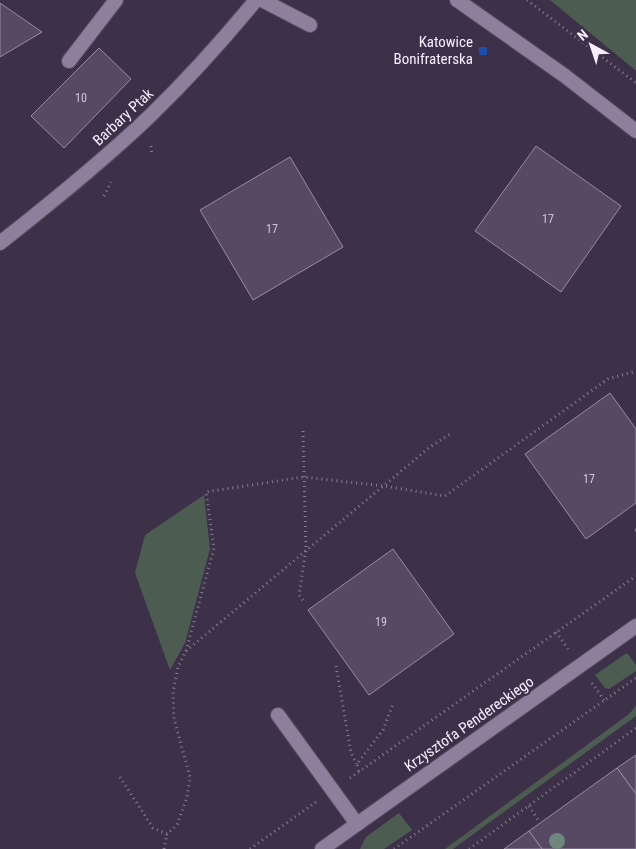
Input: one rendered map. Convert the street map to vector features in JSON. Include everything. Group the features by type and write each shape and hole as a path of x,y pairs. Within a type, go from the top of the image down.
{"street":[{"path":"70,60 116,0"},
{"name":"Barbary Ptak","path":"0,243 80,179 151,115 218,45 256,0"},
{"path":"262,0 310,25"},
{"path":"457,0 565,76 636,131"},
{"name":"Krzysztofa Pendereckiego","path":"329,847 356,824 636,626"},
{"path":"278,715 356,824"}],"path":[{"path":"527,0 636,83"},
{"path":"151,146 152,156"},
{"path":"104,196 112,181"},
{"path":"164,849 167,834 177,825 187,797 190,777 174,719 173,692 178,667 186,651 214,548 206,492 303,477 384,486 444,496 608,379 636,371"},
{"path":"302,431 306,550 299,595 305,603"},
{"path":"186,651 430,447 450,434"},
{"path":"250,849 636,576"},
{"path":"336,666 351,753 359,771"},
{"path":"394,849 636,678"},
{"path":"357,764 383,730 393,704"},
{"path":"469,849 636,728"},
{"path":"120,777 153,828 167,834"},
{"path":"529,806 540,823"}],"green space":[{"path":"550,0 636,0 636,70 635,70"},
{"path":"204,495 210,549 185,643 170,670 135,573 145,535"},
{"path":"625,654 628,654 636,665 636,671 609,689 605,688 595,675"},
{"path":"636,706 636,716 453,849 445,849 629,714"},
{"path":"399,813 412,830 384,849 360,849 366,837"}],"building":[{"path":"0,3 42,32 0,57"},
{"path":"99,48 131,79 64,148 31,116"},
{"path":"536,146 621,206 561,292 475,231"},
{"path":"290,157 343,247 253,300 200,210"},
{"path":"610,393 636,429 636,503 586,539 525,454"},
{"path":"393,549 454,634 369,695 308,610"},
{"path":"636,755 636,794 617,768"},
{"path":"617,768 636,794 636,849 542,849 529,831"},
{"path":"529,831 542,849 504,849"}],"place":[{"name":"Katowice Bonifraterska","path":"483,51"}]}
